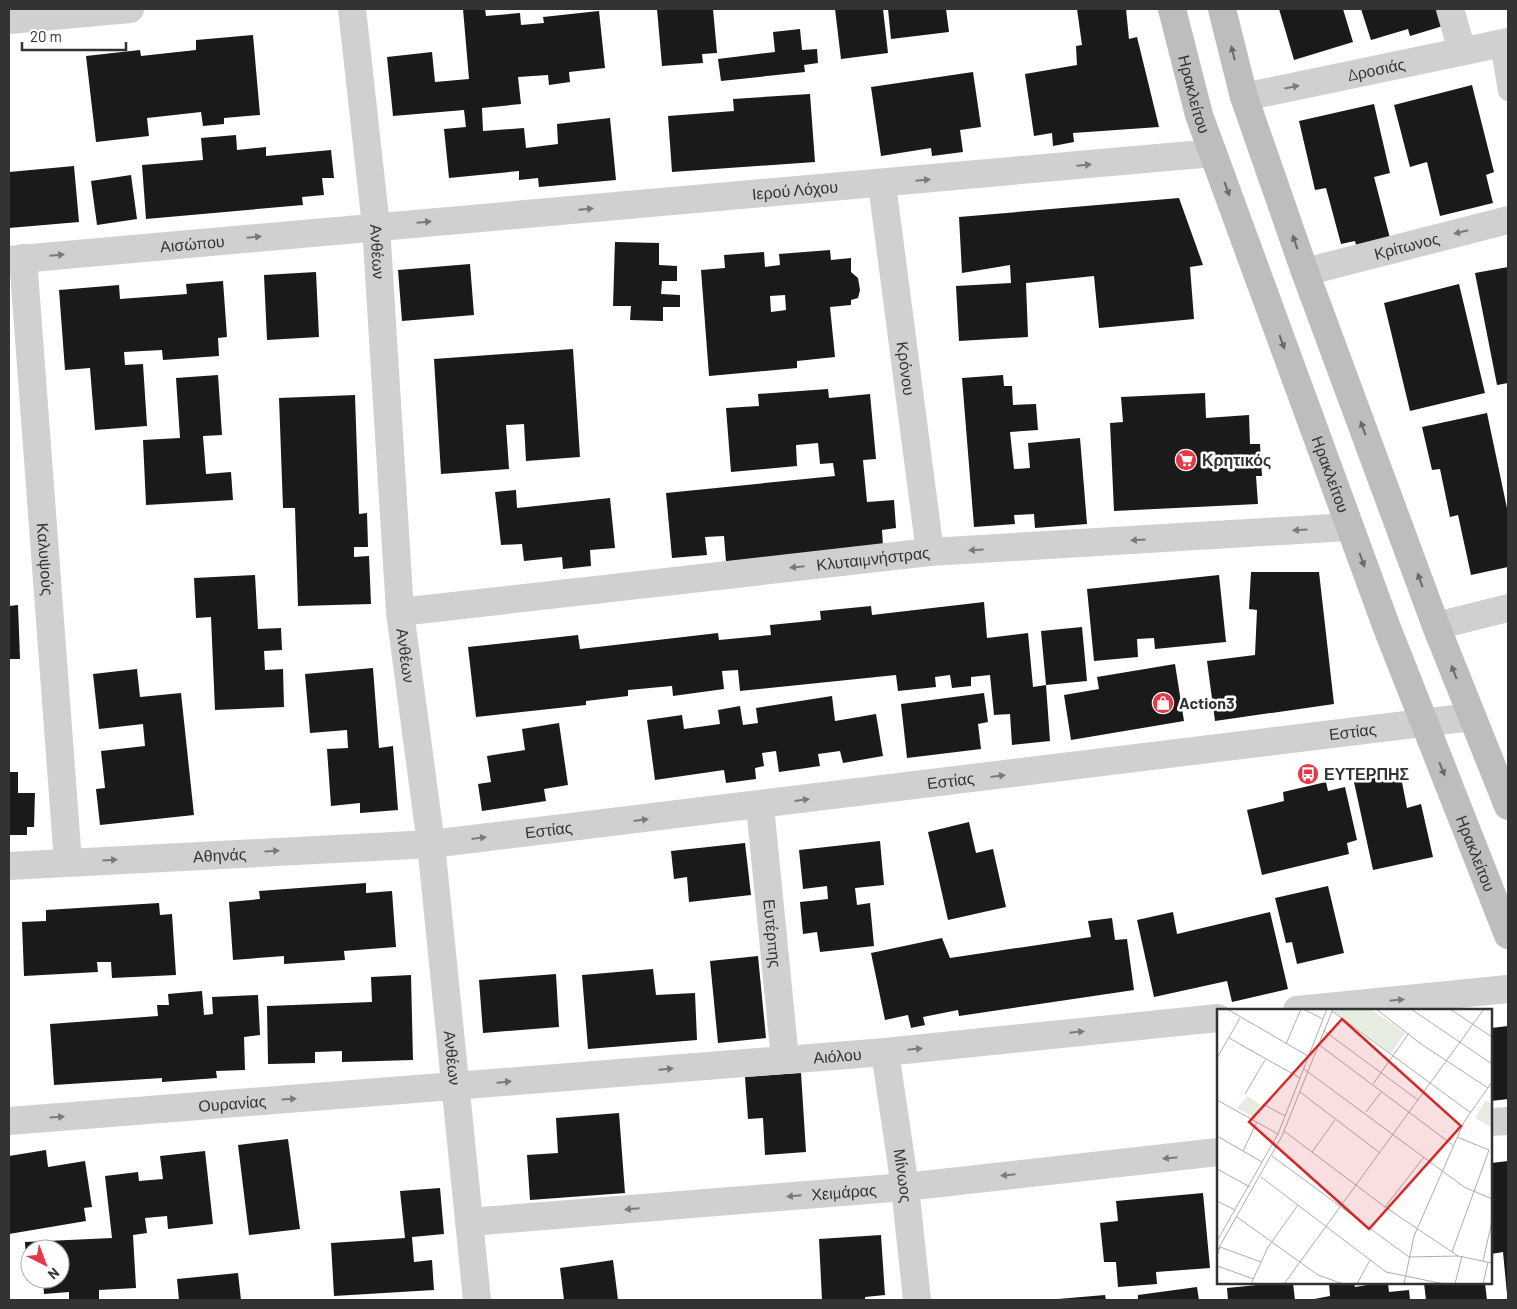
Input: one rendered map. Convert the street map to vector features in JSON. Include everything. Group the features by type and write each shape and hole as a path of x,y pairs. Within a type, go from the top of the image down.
{"main road":[{"name":"Ηρακλείτου","path":"1172,9 1199,115 1349,527 1424,724 1508,935"},
{"path":"1222,9 1244,97 1305,272 1436,626 1508,806"}],"street":[{"path":"9,20 130,9"},
{"name":"Ανθέων","path":"352,9 376,226 400,612 431,844 477,1300"},
{"path":"1450,9 1462,51"},
{"path":"1504,43 1508,91"},
{"name":"Δροσιάς","path":"1244,97 1504,43"},
{"name":"Ιερού Λόχου","path":"376,226 882,184 1213,153"},
{"name":"Κρόνου","path":"882,184 930,552"},
{"name":"Κρίτωνος","path":"1305,272 1508,220"},
{"name":"Αισώπου","path":"16,259 376,226"},
{"name":"Καλυψούς","path":"16,259 68,862"},
{"name":"Κλυταιμνήστρας","path":"400,612 930,552 1349,527"},
{"path":"1436,626 1508,608"},
{"name":"Εστίας","path":"431,844 760,806 1471,717"},
{"name":"Ευτέρπης","path":"760,806 785,1059"},
{"name":"Αθηνάς","path":"9,866 431,844"},
{"path":"1307,1009 1508,989"},
{"name":"Αιόλου","path":"456,1086 885,1052 1217,1018"},
{"name":"Μίνωος","path":"885,1052 905,1187 917,1300"},
{"name":"Ουρανίας","path":"9,1121 456,1086"},
{"path":"1492,1122 1508,1121"},
{"name":"Χειμάρας","path":"470,1222 905,1187 1217,1152"}],"building":[{"path":"463,9 485,9 486,16 520,13 521,25 544,23 543,17 599,11 605,68 569,72 570,82 549,85 548,75 518,77 521,104 482,108 483,131 524,128 526,148 558,144 557,124 610,118 616,180 539,187 538,178 519,180 519,171 449,178 444,129 466,127 464,110 393,116 387,57 432,52 435,82 469,79"},
{"path":"657,9 713,9 717,53 702,54 703,63 662,66"},
{"path":"835,9 883,9 888,53 841,59"},
{"path":"888,9 946,9 949,32 891,39"},
{"path":"1077,9 1126,9 1129,39 1137,37 1159,127 1073,133 1074,142 1053,146 1052,133 1034,136 1025,74 1077,65 1076,46 1082,45"},
{"path":"1279,9 1343,9 1353,42 1294,60"},
{"path":"1361,9 1437,9 1443,26 1410,36 1408,29 1371,40"},
{"path":"800,29 802,50 817,49 818,63 804,65 805,72 721,81 718,59 775,52 773,32"},
{"path":"253,35 260,115 224,118 224,124 203,126 201,112 147,118 149,136 96,142 86,56 140,50 141,56 196,50 196,40"},
{"path":"973,72 981,127 960,130 963,152 932,156 931,148 881,156 871,87"},
{"path":"1472,85 1494,172 1486,175 1493,203 1440,216 1427,162 1410,167 1394,105"},
{"path":"810,94 815,162 672,172 668,116 734,111 733,99"},
{"path":"1374,104 1390,173 1374,177 1392,246 1359,256 1355,241 1341,244 1326,188 1315,190 1299,121"},
{"path":"236,135 237,150 266,147 266,156 331,150 334,178 322,178 324,195 302,197 303,205 146,219 142,165 203,160 201,138"},
{"path":"74,166 79,222 9,228 9,172"},
{"path":"131,175 137,219 97,225 91,181"},
{"path":"1179,198 1203,265 1190,267 1194,319 1099,328 1094,276 1026,283 1028,337 959,341 956,286 1011,283 1010,265 962,273 959,217"},
{"path":"615,242 659,243 659,265 677,266 677,281 662,281 661,294 680,295 680,307 663,307 663,321 630,320 631,306 613,306"},
{"path":"830,250 831,260 851,258 851,272 858,278 860,290 858,298 851,300 851,305 830,307 835,357 797,361 797,368 709,376 701,270 725,268 724,255 764,252 765,267 780,265 779,254","holes":["785,295 786,310 771,312 770,296"]},
{"path":"470,264 474,315 402,321 398,270"},
{"path":"1508,267 1508,383 1497,385 1475,273"},
{"path":"316,272 319,337 267,340 264,275"},
{"path":"223,281 227,337 218,338 219,356 163,360 162,350 124,352 125,365 143,364 147,426 95,430 90,368 65,370 59,290 119,285 120,299 187,294 186,284"},
{"path":"1459,284 1485,393 1410,411 1384,303"},
{"path":"573,349 580,457 526,461 524,424 506,425 509,469 441,474 434,359"},
{"path":"218,375 222,435 203,436 206,474 231,472 233,500 146,505 143,440 180,438 176,378"},
{"path":"1003,375 1004,386 1012,386 1013,405 1036,404 1038,430 1010,432 1014,469 1030,468 1028,443 1080,438 1087,524 1035,528 1034,514 1014,515 1015,524 974,527 962,378"},
{"path":"828,389 829,398 870,394 876,459 863,460 867,502 894,500 896,528 882,530 883,546 726,562 724,536 705,537 707,555 672,558 666,493 835,476 833,463 820,464 818,443 796,445 797,466 731,472 726,408 759,406 758,394"},
{"name":"Κρητικός","path":"1205,393 1206,418 1249,415 1250,444 1260,444 1262,476 1256,476 1258,504 1114,511 1110,423 1123,422 1121,397"},
{"path":"355,395 359,514 367,513 368,547 354,547 354,557 369,556 371,604 298,606 295,508 283,508 279,398"},
{"path":"1487,413 1508,513 1508,567 1471,575 1458,515 1450,517 1440,469 1432,470 1422,427"},
{"path":"516,490 517,508 610,498 615,548 590,550 591,566 563,569 562,557 524,561 522,544 501,545 495,492"},
{"path":"1251,572 1319,572 1334,704 1215,721 1207,661 1255,655 1257,610 1249,609"},
{"path":"255,575 258,629 281,628 282,650 264,651 265,670 283,669 284,707 215,710 211,617 196,618 194,578"},
{"path":"1219,575 1226,642 1155,649 1154,638 1137,639 1138,657 1094,661 1087,589"},
{"path":"984,602 987,638 1028,633 1033,687 1046,685 1050,741 1012,745 1010,714 994,715 990,675 971,677 971,686 952,688 950,675 935,677 936,687 898,691 896,675 740,691 738,670 722,671 724,689 673,696 672,686 628,690 628,696 586,701 586,705 476,717 468,647 578,635 580,649 718,633 719,640 771,635 770,625 821,620 820,611 871,606 872,615"},
{"path":"18,605 20,659 9,659 9,606"},
{"path":"1082,627 1087,681 1046,685 1041,631"},
{"path":"1175,664 1184,721 1071,740 1064,695 1099,689 1097,677"},
{"path":"373,668 379,748 393,746 398,810 360,813 360,803 331,806 327,749 348,748 347,730 310,733 305,674"},
{"path":"137,669 140,697 181,693 194,815 100,825 96,789 105,788 101,751 145,746 143,724 99,729 93,674"},
{"path":"984,693 988,722 978,724 981,749 907,758 901,704"},
{"path":"832,696 835,721 876,714 883,756 843,763 840,751 818,754 820,766 779,772 776,751 762,753 764,766 755,768 756,779 726,783 724,770 655,780 647,720 682,715 684,729 720,724 718,710 740,706 743,725 758,723 756,708"},
{"path":"559,723 568,785 544,789 546,801 482,811 478,784 491,782 487,756 525,750 522,729"},
{"path":"9,772 18,772 18,793 35,793 34,827 27,827 27,835 9,835"},
{"path":"1400,772 1407,808 1421,804 1433,857 1373,870 1354,782"},
{"path":"1326,782 1328,791 1345,787 1357,840 1347,843 1349,854 1262,875 1247,810 1284,801 1283,792"},
{"path":"969,822 976,853 993,849 1006,907 948,920 928,832"},
{"path":"880,841 884,885 855,888 857,905 870,903 874,946 820,952 817,932 803,934 800,902 828,899 827,886 803,889 799,850"},
{"path":"745,843 751,895 689,902 687,877 674,879 671,851"},
{"path":"366,883 366,893 392,891 396,947 344,951 345,960 284,964 284,956 233,960 229,902 260,899 259,891"},
{"path":"1328,886 1344,953 1297,964 1292,942 1286,943 1275,898"},
{"path":"159,903 160,915 172,914 176,975 112,978 111,962 97,962 98,972 24,976 22,922 46,921 46,910"},
{"path":"1173,912 1177,934 1270,912 1288,989 1232,1002 1227,981 1154,997 1137,920"},
{"path":"1112,918 1115,940 1127,939 1134,990 959,1016 958,1010 923,1017 925,1025 911,1028 908,1015 885,1020 871,953 942,938 950,958 1091,937 1088,921"},
{"path":"758,956 766,1038 718,1043 710,961"},
{"path":"653,969 656,995 695,993 697,1040 588,1049 582,975"},
{"path":"556,974 559,1027 483,1033 479,980"},
{"path":"411,975 413,1060 342,1062 342,1051 315,1052 315,1063 268,1064 267,1006 372,1002 371,977"},
{"path":"202,991 204,1015 213,1014 212,997 258,995 260,1035 244,1037 245,1070 216,1071 217,1078 162,1082 162,1078 54,1085 50,1024 158,1016 157,1005 169,1005 168,994"},
{"path":"1508,1026 1508,1099 1492,1101 1492,1028"},
{"path":"801,1073 806,1152 765,1155 763,1118 748,1119 745,1077"},
{"path":"619,1113 625,1193 530,1200 527,1155 558,1153 556,1118"},
{"path":"288,1139 300,1229 249,1235 238,1145"},
{"path":"46,1150 48,1167 85,1161 92,1207 84,1208 86,1221 9,1234 9,1156"},
{"path":"205,1151 213,1224 168,1229 167,1216 145,1218 147,1233 133,1235 136,1288 99,1290 99,1300 69,1300 69,1292 44,1294 44,1289 70,1289 70,1240 112,1238 105,1176 138,1172 139,1181 163,1179 160,1156"},
{"path":"1508,1161 1508,1294 1503,1252 1492,1254 1492,1163"},
{"path":"440,1188 444,1234 412,1237 414,1262 432,1260 434,1290 334,1296 331,1243 405,1238 400,1191"},
{"path":"1203,1193 1210,1268 1156,1272 1157,1284 1118,1287 1116,1262 1104,1262 1100,1223 1118,1221 1116,1201"},
{"path":"881,1235 885,1295 865,1297 865,1300 822,1300 819,1239"},
{"path":"613,1260 618,1300 564,1300 560,1268"},
{"path":"238,1273 241,1300 179,1300 177,1279"},
{"path":"1266,1284 1293,1284 1295,1300 1228,1300 1227,1288"},
{"path":"1329,1284 1354,1284 1355,1287 1367,1284 1388,1284 1389,1292 1409,1290 1410,1300 1309,1300 1330,1296"},
{"path":"1424,1284 1485,1284 1487,1300 1426,1300"},
{"path":"1197,1287 1199,1300 1138,1300 1138,1295"},
{"path":"1105,1295 1106,1300 1058,1299"}],"place":[{"name":"Κρητικός","path":"1186,460"},
{"name":"Action3","path":"1163,703"},
{"name":"ΕΥΤΕΡΠΗΣ","path":"1308,774"}]}
